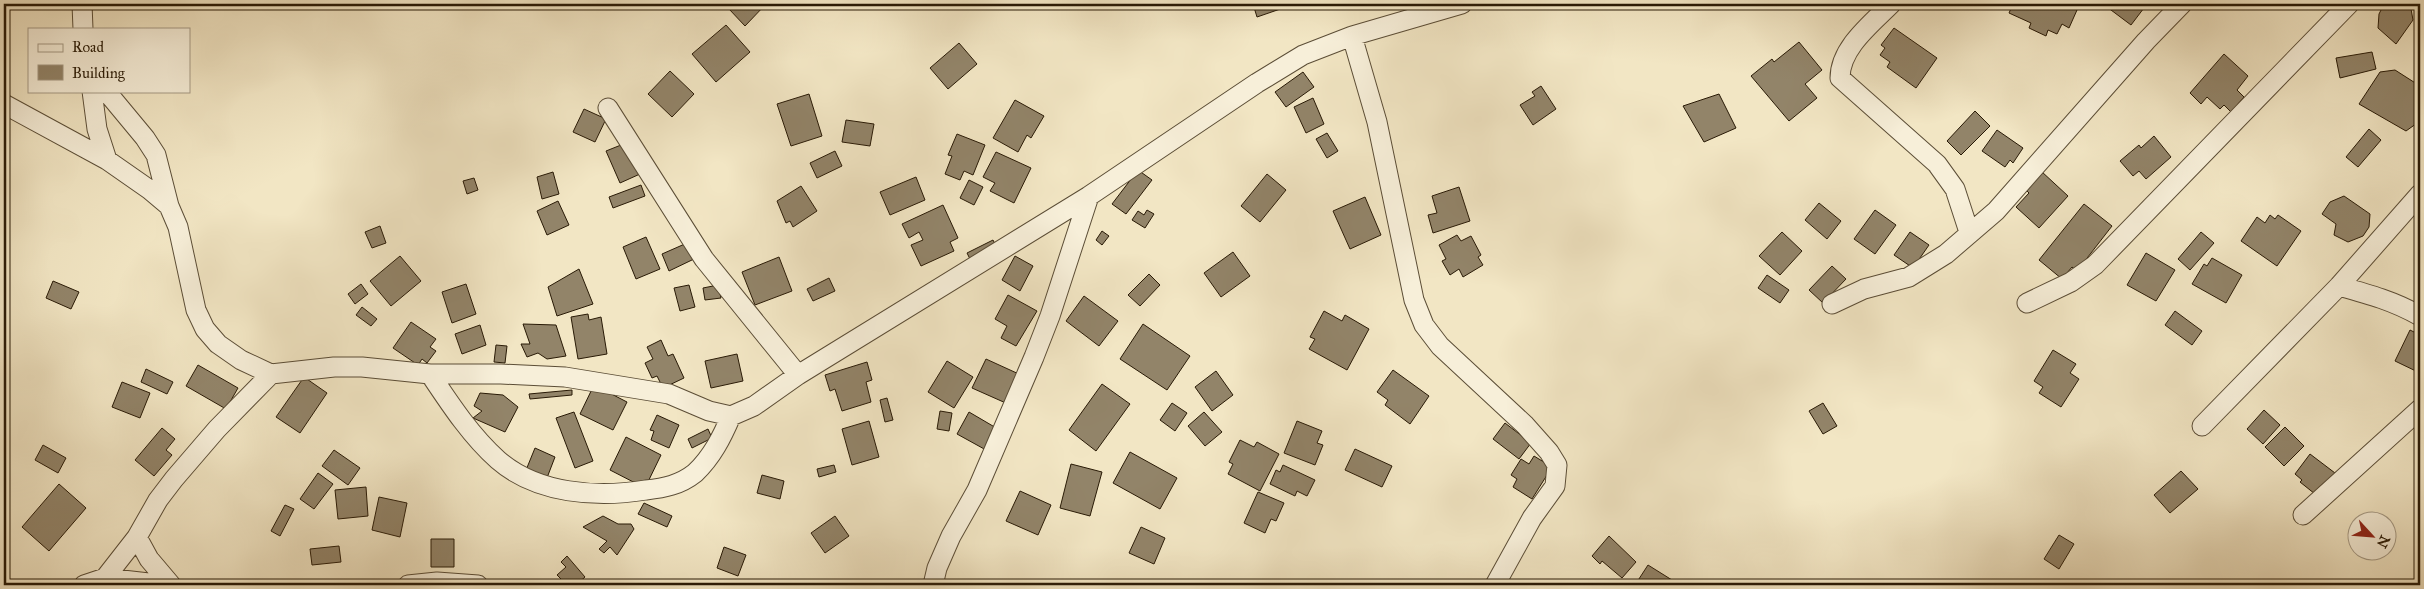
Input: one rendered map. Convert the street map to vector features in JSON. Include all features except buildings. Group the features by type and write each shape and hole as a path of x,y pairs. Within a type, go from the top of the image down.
{"street":[{"path":"82,4 83,28"},
{"path":"107,92 156,155 169,206 178,227 196,310 205,329 218,344 241,360 271,374 334,367 362,367 430,374 501,374 565,377 669,394 709,411 731,416 754,406 798,376 1089,196 1257,83 1303,55 1352,36 1462,4"},
{"path":"1891,4 1852,45 1840,63 1840,78 1937,164 1956,189 1969,232"},
{"path":"1832,304 1864,289 1909,278 1946,254 1969,232 1996,211 2146,41 2182,4"},
{"path":"2027,303 2071,282 2095,265 2349,4"},
{"path":"1352,36 1378,122 1414,300 1424,325 1440,346 1524,425 1549,452 1557,465 1555,486 1532,518 1495,585"},
{"path":"92,92 97,129 107,160"},
{"path":"4,104 107,160 150,190 169,206"},
{"path":"608,108 704,259 798,376"},
{"path":"2202,426 2339,286 2420,194"},
{"path":"933,585 937,568 951,536 977,490 1034,356 1050,316 1089,196"},
{"path":"2339,286 2378,296 2420,316"},
{"path":"105,578 137,536 158,500 174,479 216,429 271,374"},
{"path":"430,374 462,420 498,460 521,476 554,488 602,494 672,486 694,473 718,446 731,416"},
{"path":"2304,515 2420,409"},
{"path":"137,536 149,559 172,585"},
{"path":"84,585 105,578 166,585"},
{"path":"408,585 437,582 478,585"}]}
